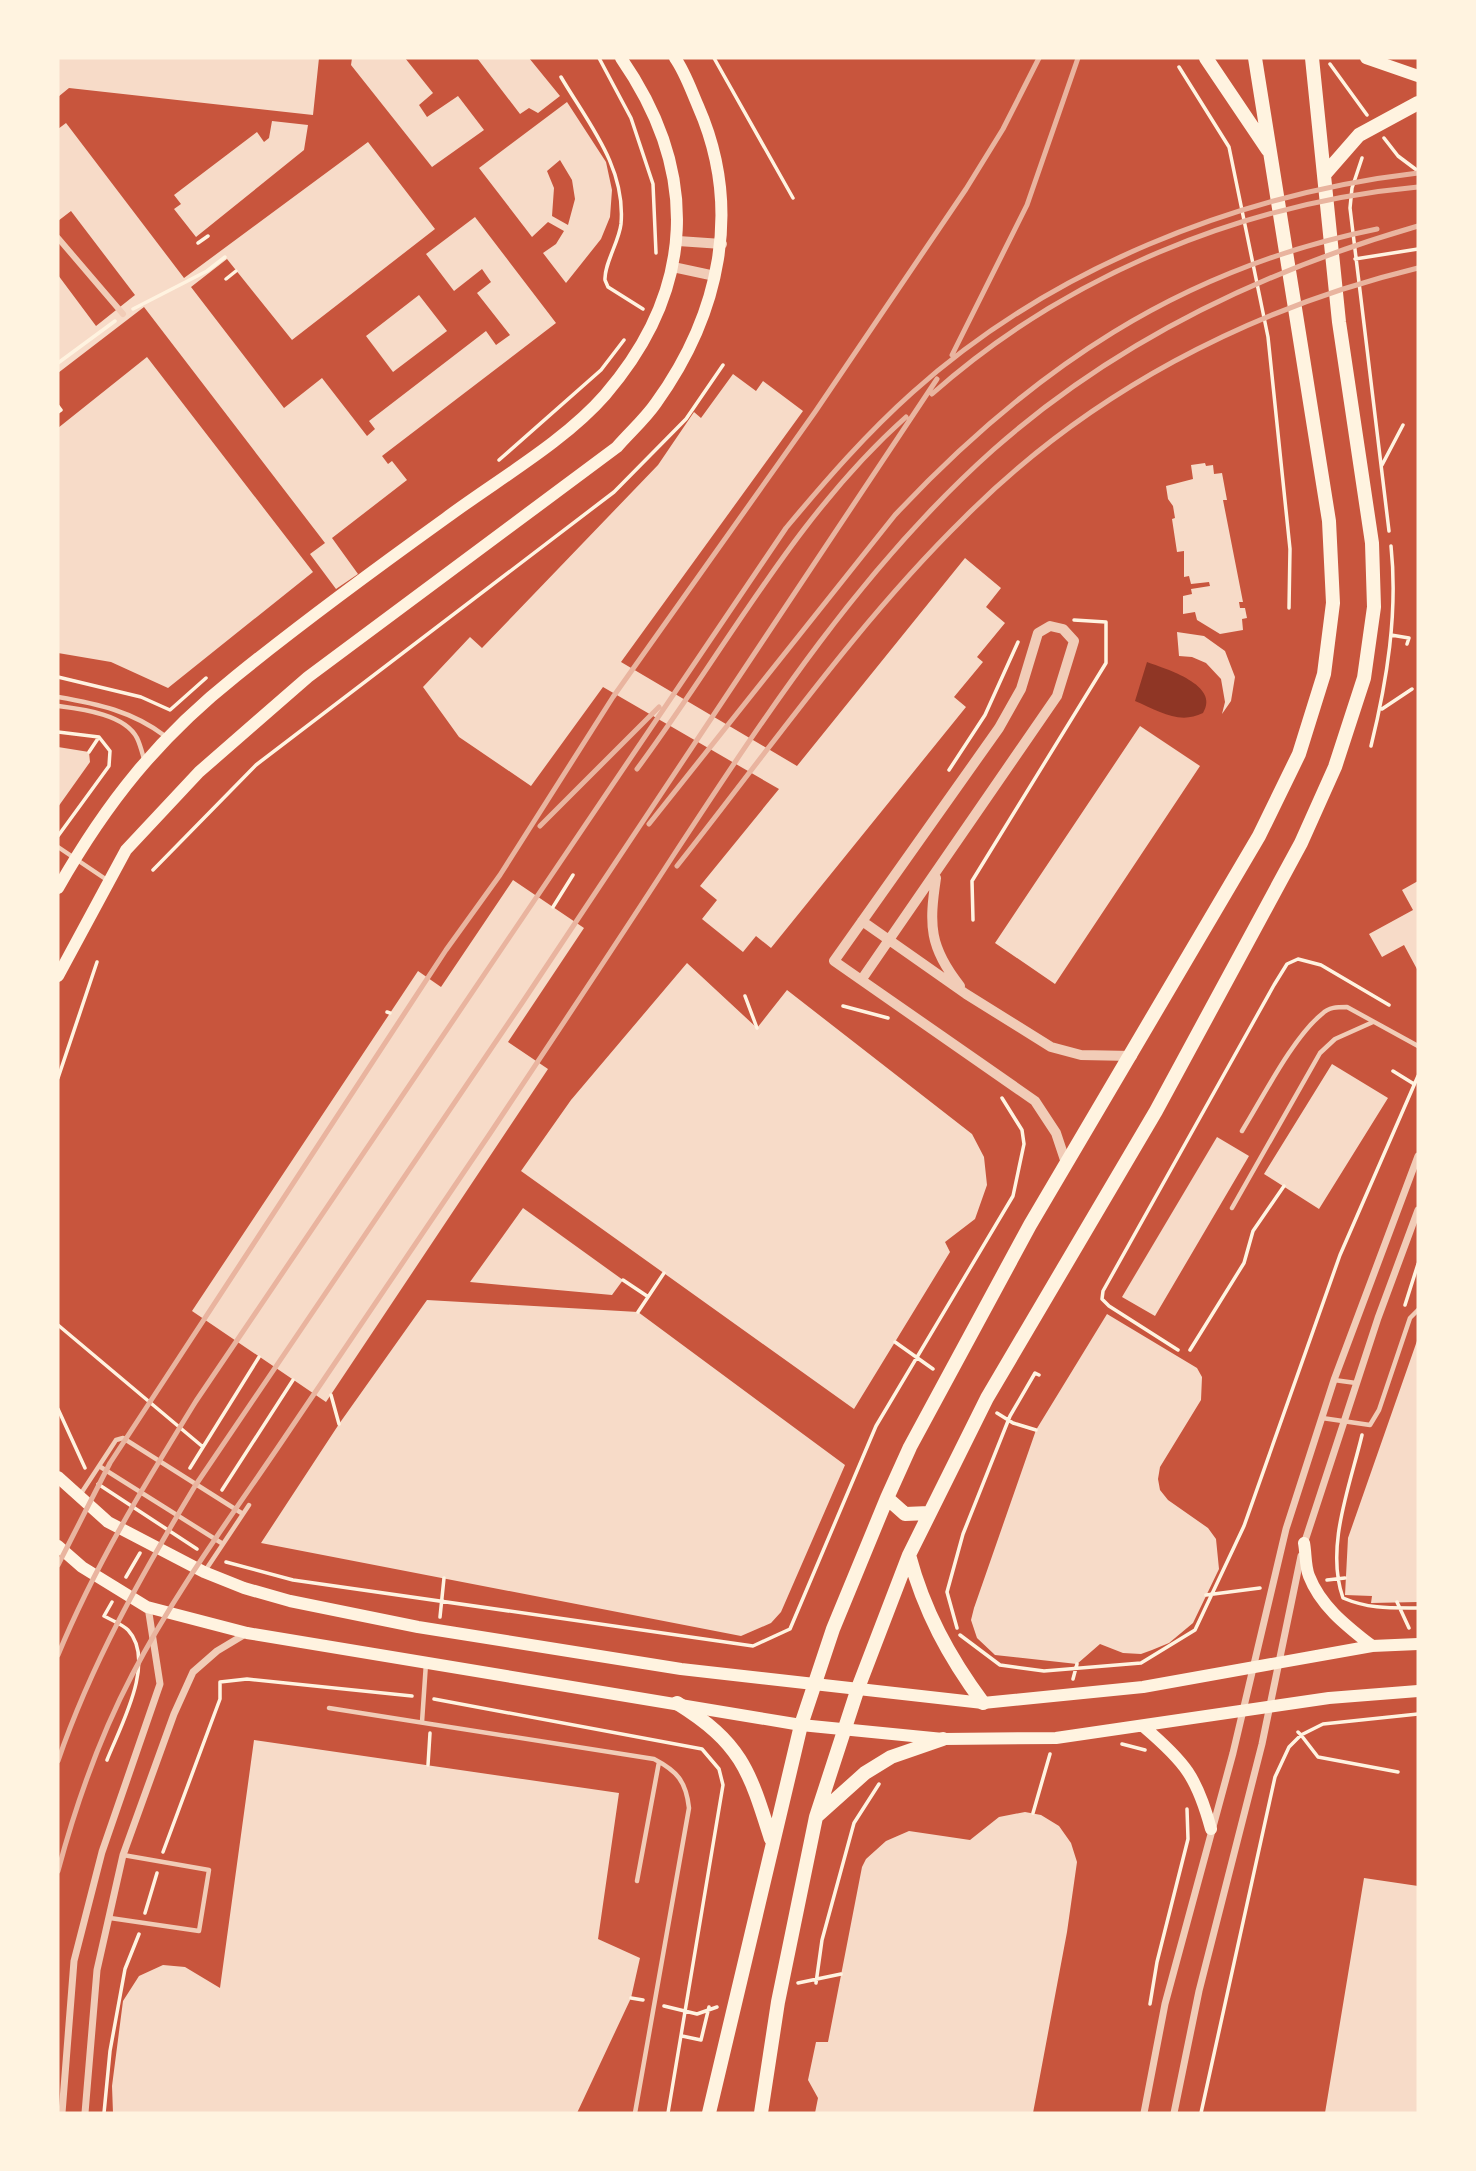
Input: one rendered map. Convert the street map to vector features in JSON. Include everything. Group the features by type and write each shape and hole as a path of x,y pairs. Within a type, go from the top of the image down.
{"main road":[{"path":"58,888 75,858 144,760 166,736 337,596 562,433 604,396 635,354 657,317 673,267 678,241 676,180 663,133 637,81 621,58"},
{"path":"58,976 126,850 199,772 308,677 617,447 655,405 683,359 705,314 722,244 723,224 714,145 675,58"},
{"path":"1206,58 1270,154"},
{"path":"709,2113 771,1840 801,1725 814,1684 887,1498 910,1447 1066,1163 1132,1056 1259,836 1299,754 1324,674 1333,603 1329,522 1255,58"},
{"path":"761,2113 778,2003 816,1817 858,1688 909,1555 987,1398 1156,1111 1301,843 1335,767 1364,678 1374,607 1371,543 1339,322 1312,58"},
{"path":"1366,58 1418,76"},
{"path":"1324,175 1359,135 1418,103"},
{"path":"58,1476 108,1522 204,1572 290,1601 418,1627 681,1669 983,1703 1129,1688 1252,1670 1372,1646 1415,1641"},
{"path":"887,1498 905,1514 929,1513"},
{"path":"1304,1543 1309,1576 1330,1609 1336,1618 1372,1646"},
{"path":"58,1546 82,1567 148,1607 247,1633 801,1725 943,1740 1056,1738 1270,1707 1418,1691"},
{"path":"909,1555 918,1590 935,1629 953,1662 983,1703"},
{"path":"677,1703 713,1726 734,1748 755,1789 771,1840"},
{"path":"1144,1727 1174,1753 1200,1790 1211,1829"},
{"path":"816,1817 865,1773 891,1756 943,1740"}],"street":[{"path":"58,237 123,314"},
{"path":"678,241 722,244"},
{"path":"673,267 715,276"},
{"path":"862,979 1057,696 1074,641 1063,629 1049,626 1038,634 1021,689 999,729 834,961 1035,1101 1056,1133 1066,1163"},
{"path":"937,873 930,920 935,946 946,968 966,994"},
{"path":"862,921 966,994 1051,1047 1081,1055 1132,1056"},
{"path":"1144,2113 1165,2004 1242,1713 1286,1529 1334,1380 1418,1156"},
{"path":"1174,2113 1199,1991 1270,1707 1304,1543 1418,1210"},
{"path":"62,2113 74,1962 102,1852 160,1684 148,1607"},
{"path":"85,2113 97,1970 123,1855 174,1714 193,1672 217,1651 247,1633"}],"lane":[{"path":"58,697 120,709 147,722 166,736"},
{"path":"58,706 92,711 124,724 137,736 144,760"},
{"path":"58,847 107,881"},
{"path":"1242,1131 1306,1031 1322,1013 1334,1007 1347,1007 1418,1046"},
{"path":"1232,1208 1321,1053 1335,1039 1374,1022"},
{"path":"1409,1234 1418,1237"},
{"path":"1322,1418 1370,1425 1379,1410 1410,1318 1418,1310"},
{"path":"1334,1380 1357,1383"},
{"path":"78,1497 116,1440 123,1438 243,1514"},
{"path":"99,1466 223,1544"},
{"path":"204,1572 249,1505"},
{"path":"422,1722 426,1661"},
{"path":"329,1708 659,1762 681,1777 687,1791 689,1808 635,2113"},
{"path":"637,1881 659,1762"},
{"path":"109,1917 199,1931 209,1870 123,1855"}],"path":[{"path":"599,58 631,118 653,184 656,257"},
{"path":"714,58 793,198"},
{"path":"1327,60 1398,156 1418,171"},
{"path":"1179,67 1229,147 1268,337 1290,549 1289,608"},
{"path":"561,77 609,155 621,199 621,225 605,280 608,287 645,310"},
{"path":"1366,148 1352,188 1350,208 1389,532"},
{"path":"198,243 208,236"},
{"path":"1355,259 1418,248"},
{"path":"58,363 123,314 207,271 225,257"},
{"path":"226,279 236,271"},
{"path":"638,320 648,299"},
{"path":"498,460 601,370 631,330"},
{"path":"153,870 256,765 614,492 687,419 723,365"},
{"path":"58,406 61,410 58,412"},
{"path":"1381,467 1403,425"},
{"path":"1371,746 1380,709 1391,635 1395,585 1391,546"},
{"path":"973,920 972,881 1106,663 1106,622"},
{"path":"1391,635 1409,638 1407,644"},
{"path":"58,677 141,697 170,710 210,675"},
{"path":"1380,709 1412,689"},
{"path":"58,732 99,737 110,751 109,766 58,836"},
{"path":"89,752 99,737"},
{"path":"553,907 573,875"},
{"path":"1178,1350 1108,1306 1102,1299 1103,1292 1274,985 1287,964 1298,959 1321,965 1389,1005"},
{"path":"58,1078 97,962"},
{"path":"745,996 757,1028"},
{"path":"1393,1071 1414,1084"},
{"path":"1039,1375 1035,1373 1010,1416 963,1534 947,1592 955,1624 960,1635 1000,1665 1044,1671 1141,1663 1195,1630 1205,1613 1244,1526 1340,1255 1418,1076"},
{"path":"58,1409 90,1479 213,1559 293,1580 422,1596 753,1646 790,1629 876,1426 1013,1196 1024,1144 1017,1120"},
{"path":"1190,1350 1244,1264 1253,1231 1284,1186"},
{"path":"1403,1311 1418,1264"},
{"path":"638,1312 664,1273"},
{"path":"623,1280 648,1297"},
{"path":"58,1325 203,1447"},
{"path":"895,1342 938,1372"},
{"path":"217,1498 293,1380"},
{"path":"331,1395 339,1424"},
{"path":"991,1409 1013,1423 1036,1430"},
{"path":"1364,1424 1339,1538 1336,1576 1343,1598 1376,1609 1418,1608"},
{"path":"1396,1602 1415,1641"},
{"path":"104,2113 110,2051 125,1969 160,1861 220,1699 220,1682 247,1679 424,1698 702,1749 719,1769 723,1785 668,2113"},
{"path":"1200,2113 1275,1777 1289,1746 1299,1734 1323,1724 1418,1714"},
{"path":"1299,1734 1318,1757 1398,1772"},
{"path":"816,1983 822,1940 854,1823 886,1773"},
{"path":"1157,1962 1188,1839 1184,1802"},
{"path":"682,2036 701,2040 709,2007"}],"shaded area":[{"path":"1147,662 1178,674 1198,686 1205,694 1207,703 1203,713 1186,718 1177,717 1135,701"}],"building":[{"path":"58,58 319,58 313,115 69,88 58,97"},
{"path":"352,58 405,58 433,93 419,105 427,117 458,96 484,130 432,167 351,65"},
{"path":"477,58 529,58 560,96 538,113 529,108 520,114"},
{"path":"567,102 606,162 612,190 610,217 601,239 566,283 543,253 556,244 564,231 548,222 532,237 479,168","holes":["560,160 572,180 575,199 568,225 552,216 554,188 547,171"]},
{"path":"272,121 308,125 304,150 196,237 174,209 181,204 174,195 257,132 264,142 269,138"},
{"path":"66,123 184,278 368,142 435,229 292,340 227,259 191,287 284,408 322,378 367,436 375,429 369,421 486,331 496,345 510,335 477,293 491,282 482,269 454,291 426,254 475,217 556,323 382,456 388,464 392,461 407,480 332,538 358,574 336,589 310,554 325,543 144,307 58,373 58,275 96,326 135,295 71,211 58,221 58,129"},
{"path":"419,295 447,331 393,372 366,336"},
{"path":"147,357 313,572 168,688 111,662 58,653 58,428"},
{"path":"733,374 756,391 763,381 803,411 621,662 797,766 965,558 1001,588 986,607 1005,623 977,657 983,662 954,697 966,707 771,948 756,936 743,952 702,919 717,900 700,886 779,789 603,687 531,786 459,737 423,687 470,637 482,648 658,465 694,412 701,418"},
{"path":"1205,463 1206,466 1213,465 1214,474 1222,473 1227,500 1223,500 1243,602 1239,602 1240,608 1245,608 1247,618 1242,619 1243,630 1220,634 1197,620 1195,612 1183,614 1183,596 1192,594 1191,589 1210,586 1209,582 1191,584 1189,576 1184,577 1184,551 1177,552 1172,519 1175,518 1173,506 1168,499 1166,486 1193,479 1191,465"},
{"path":"1177,632 1204,636 1225,651 1235,677 1231,701 1222,714 1225,702 1221,679 1206,663 1192,657 1179,656"},
{"path":"1140,726 1200,766 1055,984 995,943"},
{"path":"58,747 89,752 90,762 58,807"},
{"path":"513,880 584,928 508,1042 548,1069 326,1402 192,1311 418,971 441,987"},
{"path":"1418,881 1418,971 1404,945 1382,957 1369,934 1413,910 1402,890"},
{"path":"687,963 757,1028 787,990 972,1134 984,1157 987,1185 975,1219 945,1242 950,1252 854,1409 521,1171 571,1100"},
{"path":"1332,1064 1388,1098 1319,1209 1264,1174"},
{"path":"1217,1137 1249,1156 1155,1316 1122,1297"},
{"path":"523,1208 623,1280 612,1295 470,1282"},
{"path":"427,1300 638,1312 845,1465 781,1612 771,1623 741,1636 261,1543 339,1424"},
{"path":"1107,1314 1197,1368 1202,1377 1201,1400 1160,1467 1158,1479 1160,1490 1168,1500 1208,1528 1216,1539 1219,1569 1193,1623 1169,1643 1152,1650 1141,1654 1123,1653 1100,1644 1077,1664 995,1655 977,1638 971,1620 974,1608 1036,1430"},
{"path":"1418,1338 1418,1602 1371,1603 1372,1596 1345,1595 1348,1538"},
{"path":"254,1740 619,1793 598,1939 640,1958 631,1998 577,2113 113,2113 112,2086 123,2001 139,1976 163,1965 185,1967 220,1988"},
{"path":"1025,1812 1041,1815 1059,1826 1071,1843 1077,1862 1067,1932 1033,2113 815,2113 818,2098 808,2080 816,2042 828,2042 862,1867 866,1859 886,1841 909,1831 970,1840 999,1817"},
{"path":"1364,1878 1418,1886 1418,2113 1325,2113"}],"railway":[{"path":"58,1565 110,1463 446,950 500,875 613,697 815,412 966,189 1003,129 1039,58"},
{"path":"952,355 1027,205 1078,58"},
{"path":"58,1655 104,1557 196,1401 786,528 847,457 913,392 967,348 1024,309 1085,274 1149,244 1215,219 1350,183 1418,173"},
{"path":"932,394 984,352 1039,314 1098,281 1159,252 1222,228 1287,210 1352,196 1418,187"},
{"path":"58,1871 81,1796 109,1722 167,1613 491,1132 745,748 820,642 860,591 946,495 993,450 1040,411 1089,376 1193,314 1247,288 1360,244 1418,226"},
{"path":"649,824 895,515 1000,415 1055,371 1113,333 1173,299 1237,270 1305,247 1377,229"},
{"path":"677,866 887,600 964,518 1012,473 1063,432 1117,395 1232,332 1355,285 1418,268"},
{"path":"58,1761 86,1689 119,1620 195,1486 522,1003 937,379"},
{"path":"637,769 795,541 866,456 906,417"},
{"path":"540,826 659,707"}]}
